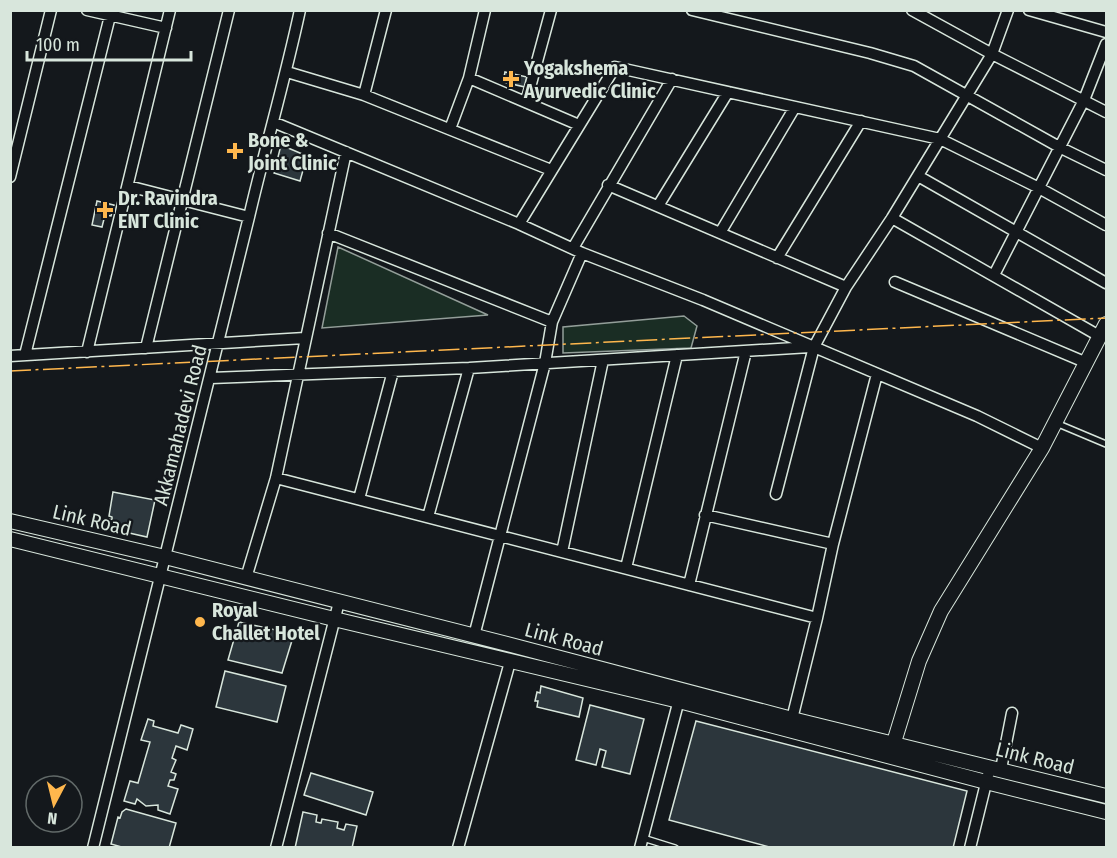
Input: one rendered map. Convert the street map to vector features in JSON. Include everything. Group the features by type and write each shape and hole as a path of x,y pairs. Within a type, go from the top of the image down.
{"main road":[{"path":"890,757 919,661 941,611 1042,448 1104,331"},
{"name":"Link Road","path":"10,520 474,636 680,695 893,742 1107,796"},
{"path":"10,539 510,662 680,695 890,757 1107,812"}],"street":[{"path":"10,177 51,10"},
{"path":"87,10 166,28"},
{"path":"87,352 170,10"},
{"path":"146,348 229,10"},
{"name":"Akkamahadevi Road","path":"93,848 287,72 300,10"},
{"path":"364,95 386,10"},
{"path":"450,129 469,78 485,10"},
{"path":"526,102 551,10"},
{"path":"692,10 708,12 915,66 1061,148 1107,170"},
{"path":"912,10 992,54 1107,112"},
{"path":"776,494 814,347 846,287 892,218 992,54 1008,10"},
{"path":"1029,10 1107,32"},
{"path":"26,355 110,16"},
{"path":"994,275 1061,148 1107,44"},
{"path":"519,224 615,67 940,139 1107,225"},
{"path":"287,72 364,95 551,170"},
{"path":"1095,73 1107,77"},
{"path":"469,78 579,125"},
{"path":"474,636 545,363 552,322 577,251 609,185 672,80"},
{"path":"658,206 728,92"},
{"path":"720,233 795,107"},
{"path":"777,258 861,121"},
{"path":"273,122 519,224 577,251 703,300 977,416 1042,448"},
{"path":"246,578 276,478 346,152"},
{"path":"918,176 1107,283"},
{"path":"609,185 846,287"},
{"path":"128,186 249,217"},
{"path":"892,218 994,275 1104,331"},
{"path":"328,233 552,322"},
{"path":"895,282 1087,363"},
{"path":"10,356 305,338"},
{"path":"211,378 469,368 814,347"},
{"path":"689,585 746,351"},
{"path":"626,568 677,355"},
{"path":"562,552 603,360"},
{"path":"428,517 469,368"},
{"path":"359,499 393,371"},
{"path":"792,719 833,544 877,374"},
{"path":"276,478 817,618"},
{"path":"705,515 833,544"},
{"path":"276,848 339,602"},
{"path":"458,848 510,662"},
{"path":"642,843 680,695"},
{"path":"970,848 986,782 996,768 1012,713"}],"lane":[{"path":"1054,423 1107,444"},
{"path":"642,843 675,848"}],"green space":[{"path":"338,247 488,315 322,328"},
{"path":"684,316 697,326 691,348 563,353 563,327"}],"building":[{"path":"505,72 527,77 525,87 503,82"},
{"path":"281,145 307,156 300,181 274,173"},
{"path":"97,201 114,205 111,216 105,215 102,227 92,225"},
{"path":"113,492 155,500 147,537 107,528 109,519 112,520 109,516"},
{"path":"239,622 294,634 282,673 228,660"},
{"path":"225,671 286,686 277,722 216,707"},
{"path":"541,686 583,698 579,717 537,707 538,701 535,701"},
{"path":"590,705 644,719 630,774 602,767 606,751 600,749 596,765 576,760"},
{"path":"148,719 154,721 153,726 178,733 181,725 193,729 187,750 176,746 172,758 176,760 171,772 176,774 168,786 178,789 170,814 158,810 158,805 146,806 137,799 135,804 124,801 130,781 138,783 150,742 141,740"},
{"path":"696,721 967,791 953,848 773,848 669,820"},
{"path":"311,773 373,792 366,815 304,795"},
{"path":"126,809 176,823 169,848 125,848 111,844 118,817 120,818"},
{"path":"303,812 317,815 316,822 321,823 322,819 338,822 337,828 344,830 346,824 357,826 352,848 295,848"}],"power":[{"path":"10,371 1106,318"}],"place":[{"name":"Yogakshema Ayurvedic Clinic","path":"511,79"},
{"name":"Bone & Joint Clinic","path":"235,151"},
{"name":"Dr. Ravindra ENT Clinic","path":"105,210"},
{"name":"Royal Challet Hotel","path":"200,622"}]}
